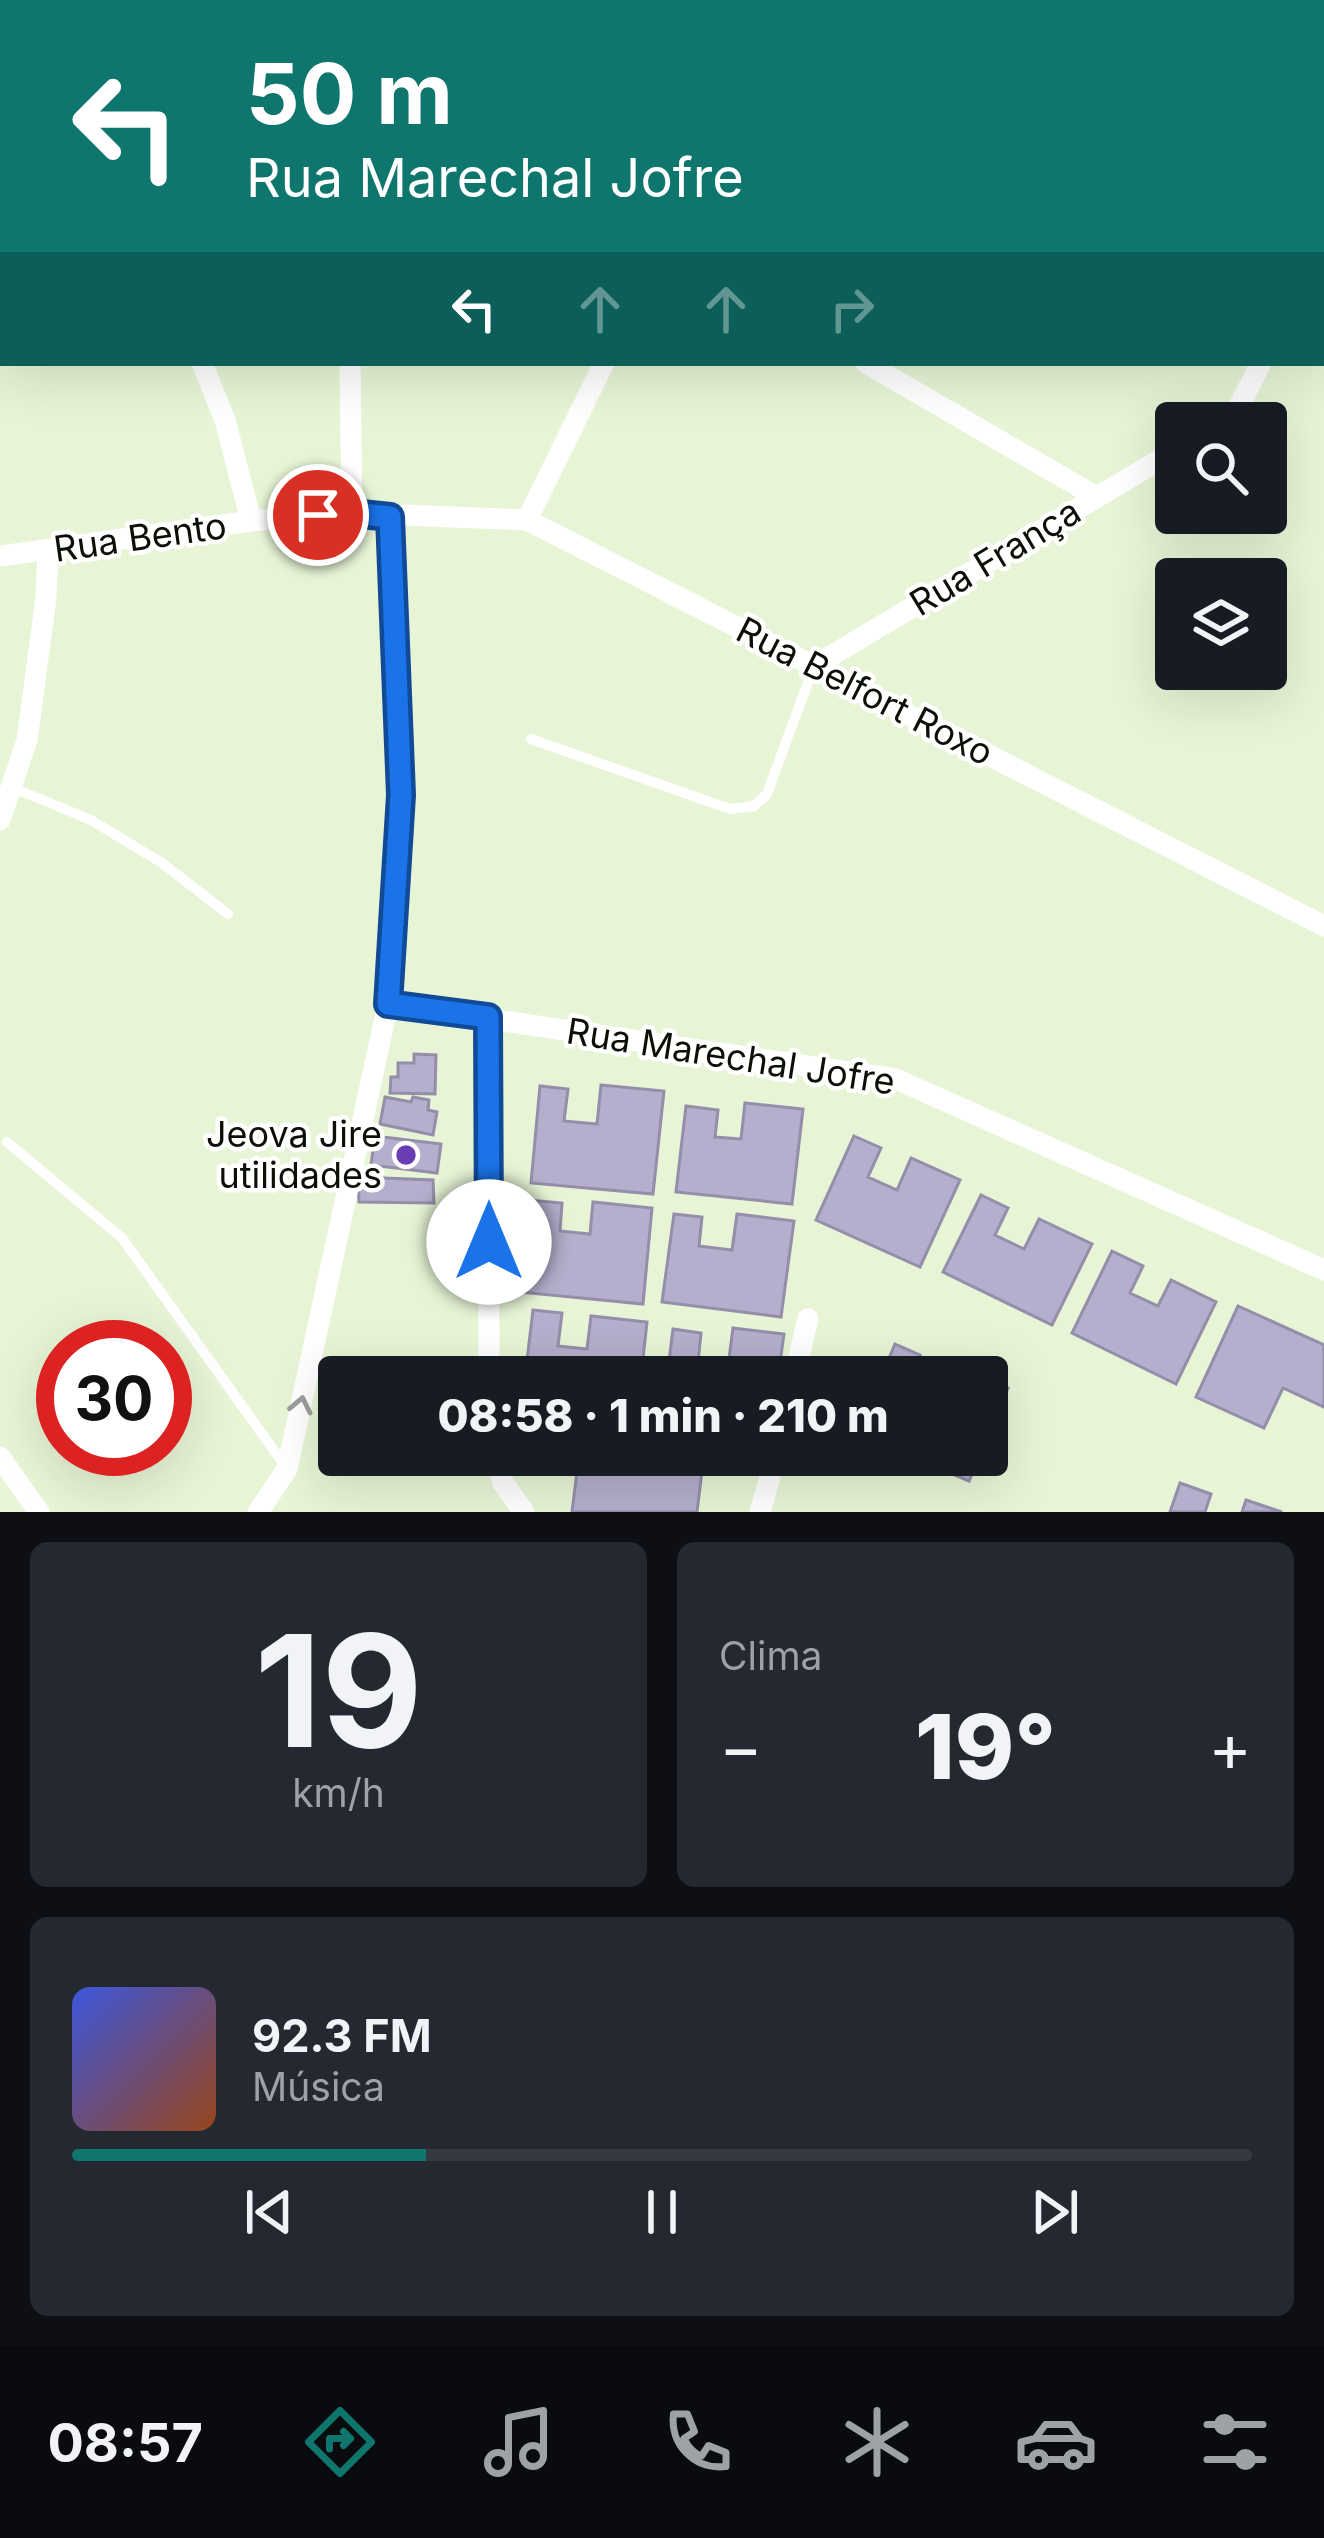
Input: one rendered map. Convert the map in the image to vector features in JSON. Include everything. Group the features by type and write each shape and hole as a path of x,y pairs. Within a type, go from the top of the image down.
{"street":[{"path":"203,366 225,420 251,521"},
{"path":"350,366 352,513"},
{"path":"527,520 603,366"},
{"path":"871,366 1095,496"},
{"path":"1240,402 1259,366"},
{"name":"Rua França","path":"814,665 1155,462"},
{"name":"Rua Bento","path":"0,556 251,521 352,513 390,517"},
{"path":"259,1512 287,1468 388,1004 401,795 390,517"},
{"name":"Rua Belfort Roxo","path":"390,517 527,520 1324,926"},
{"path":"0,820 27,740 48,552"},
{"name":"Rua Marechal Jofre","path":"388,1004 896,1078 1324,1270"},
{"path":"488,1017 489,1356"},
{"path":"799,1356 808,1319"},
{"path":"0,1457 39,1512"},
{"path":"501,1476 524,1512"},
{"path":"760,1512 770,1476"}],"lane":[{"path":"531,739 730,808 754,806 767,794 814,665"},
{"path":"11,787 91,820 162,863 228,914"},
{"path":"7,1142 122,1238 287,1468"}],"building":[{"path":"414,1054 436,1055 435,1094 390,1093 391,1077 398,1077 398,1063 414,1063"},
{"path":"601,1085 664,1091 653,1194 531,1183 540,1086 568,1089 564,1121 597,1124"},
{"path":"385,1097 429,1100 428,1110 437,1112 433,1135 380,1124"},
{"path":"745,1103 803,1109 792,1204 676,1192 686,1106 718,1110 715,1137 741,1139"},
{"name":"Jeova Jire utilidades","path":"375,1136 441,1144 437,1173 371,1165"},
{"path":"854,1136 881,1148 868,1177 897,1190 911,1158 960,1180 920,1267 816,1220"},
{"path":"358,1177 433,1180 434,1203 359,1202"},
{"path":"981,1195 1008,1208 995,1235 1024,1249 1039,1219 1092,1244 1052,1325 943,1272"},
{"path":"528,1200 562,1203 560,1231 590,1234 593,1202 652,1208 643,1304 519,1292"},
{"path":"674,1214 702,1217 699,1246 732,1250 737,1214 794,1221 781,1317 662,1302"},
{"path":"1112,1251 1143,1266 1130,1293 1158,1306 1171,1280 1216,1302 1176,1384 1072,1333"},
{"path":"1238,1306 1324,1345 1324,1407 1283,1388 1264,1428 1196,1397"},
{"path":"533,1310 562,1313 558,1346 587,1349 591,1316 647,1322 643,1356 528,1356"},
{"path":"733,1328 784,1334 781,1356 729,1356"},
{"path":"673,1329 701,1333 699,1356 670,1356"},
{"path":"895,1344 920,1355 920,1356 890,1356"},
{"path":"576,1476 701,1476 697,1512 572,1512"},
{"path":"1180,1483 1211,1494 1205,1512 1170,1512"},
{"path":"1246,1500 1282,1512 1242,1512"}],"place":[{"name":"Jeova Jire utilidades","path":"406,1155"}],"route":[{"path":"318,515 390,517 401,795 388,1004 488,1017 489,1242"}]}
